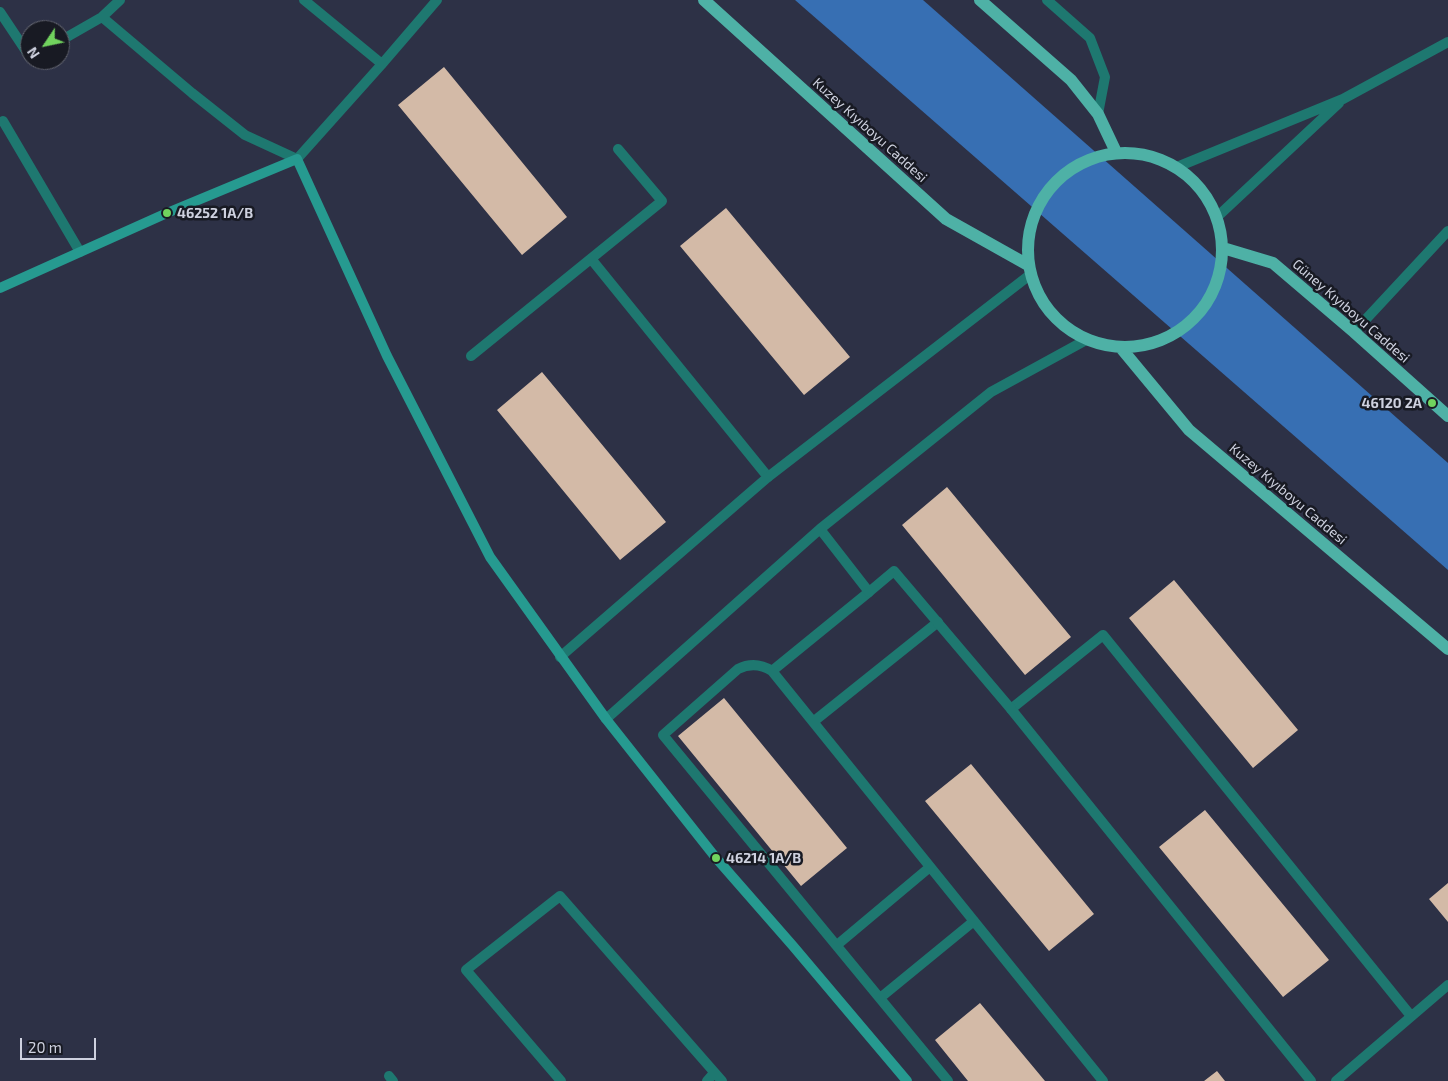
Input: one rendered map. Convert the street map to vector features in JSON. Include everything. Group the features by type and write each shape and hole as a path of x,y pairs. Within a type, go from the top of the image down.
{"main road":[{"name":"Kuzey Kıyıboyu Caddesi","path":"704,0 946,219 1030,270"},
{"path":"980,0 1071,80 1098,114 1116,152"},
{"path":"1116,152 1148,154 1177,167 1201,189 1217,217 1223,248 1219,281 1204,310 1180,332 1150,346 1121,348 1086,340 1059,322 1038,296 1030,270 1028,233 1039,203 1059,178 1085,160 1116,152"},
{"path":"0,288 167,213 297,159 387,356 490,558 606,719 716,858 907,1081"},
{"name":"Güney Kıyıboyu Caddesi","path":"1223,248 1273,263 1448,416"},
{"name":"Kuzey Kıyıboyu Caddesi","path":"1121,348 1189,430 1448,649"}],"street":[{"path":"70,35 102,17 120,0"},
{"path":"304,0 382,64"},
{"path":"102,17 244,134 297,159 437,0"},
{"path":"1047,0 1090,38 1105,77 1098,114"},
{"path":"0,12 20,42"},
{"path":"1177,167 1344,99 1448,42"},
{"path":"1217,217 1344,99"},
{"path":"3,121 80,252"},
{"path":"471,356 662,202 618,149"},
{"path":"1354,332 1448,231"},
{"path":"592,260 768,477"},
{"path":"560,656 768,477 1030,270"},
{"path":"606,719 820,529 991,392 1086,340"},
{"path":"820,529 869,592"},
{"path":"772,671 894,571 1011,709 1311,1081"},
{"path":"813,722 938,622"},
{"path":"1011,709 1102,635 1411,1016"},
{"path":"948,1081 663,735 738,669 744,666 758,665 772,671 1103,1081"},
{"path":"837,945 930,867"},
{"path":"561,1081 466,970 560,896 714,1078"},
{"path":"880,998 974,921"},
{"path":"1336,1081 1448,985"}],"water":[{"path":"795,0 923,0 1448,463 1448,570"}],"building":[{"path":"444,67 567,217 522,255 398,105"},
{"path":"726,208 850,357 804,395 680,246"},
{"path":"542,372 666,522 620,560 497,410"},
{"path":"947,487 1071,637 1025,675 902,525"},
{"path":"1174,580 1298,730 1253,768 1129,618"},
{"path":"724,698 847,848 801,886 678,736"},
{"path":"971,764 1094,914 1049,951 925,801"},
{"path":"1205,810 1329,960 1283,997 1159,847"},
{"path":"1448,883 1448,922 1429,899"},
{"path":"980,1003 1045,1081 968,1081 935,1040"},
{"path":"1217,1071 1225,1081 1204,1081"}],"place":[{"name":"46252 1A/B","path":"167,213"},
{"name":"46120 2A","path":"1432,403"},
{"name":"46214 1A/B","path":"716,858"}]}
